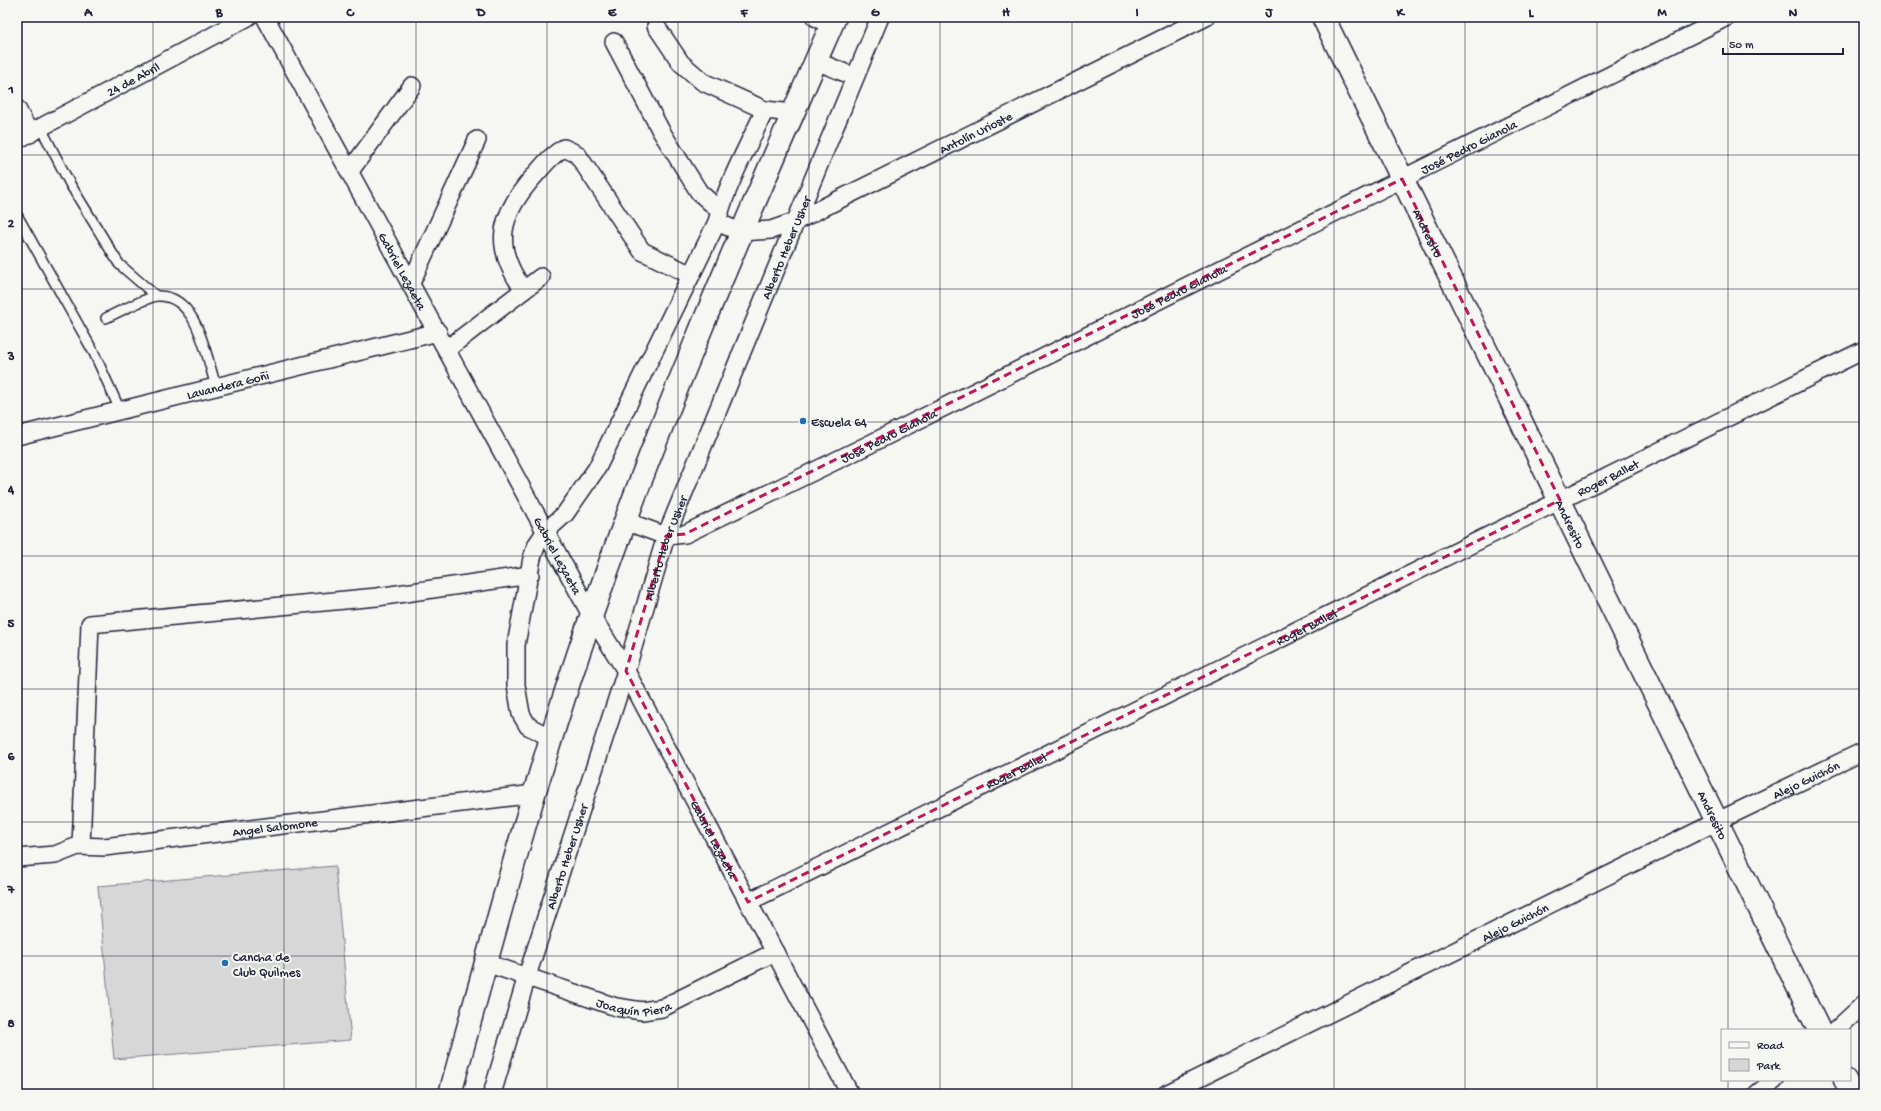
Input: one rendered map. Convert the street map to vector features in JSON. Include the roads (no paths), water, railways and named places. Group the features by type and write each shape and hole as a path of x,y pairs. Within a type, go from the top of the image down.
{"street":[{"name":"24 de Abril","path":"29,134 248,17"},
{"name":"Gabriel Lezaeta","path":"265,17 447,348 591,615 626,671 850,1094"},
{"name":"Alberto Heber Usher","path":"492,1094 527,976 626,671 666,536 794,222 880,17"},
{"name":"Antolín Urioste","path":"740,232 771,230 794,222 1206,17"},
{"name":"Andresito","path":"1323,17 1819,1029"},
{"name":"José Pedro Gianola","path":"625,521 666,536 685,534 1727,17"},
{"path":"450,1094 550,738 591,615 625,521 740,232 816,61 827,20"},
{"path":"656,26 681,63 703,82 765,110 793,113"},
{"path":"614,42 661,131 699,192 718,216 740,232"},
{"path":"816,61 855,77"},
{"path":"350,171 412,86"},
{"path":"17,109 29,134"},
{"path":"550,738 528,726 521,714 516,685 516,645 532,558 537,544 546,532 565,514 597,468 691,274 765,110"},
{"path":"411,283 477,140"},
{"path":"524,290 512,275 506,260 502,242 505,223 510,209 525,186 554,154 564,148 577,154 642,251 691,274"},
{"path":"447,348 541,277"},
{"name":"Lavandera Goñi","path":"17,436 438,332"},
{"name":"Roger Ballet","path":"748,902 1864,350"},
{"path":"81,846 90,624 377,597 530,575"},
{"name":"Alejo Guichón","path":"1166,1094 1864,751"},
{"name":"Angel Salomone","path":"17,858 55,855 81,846 104,847 534,794"},
{"name":"Joaquín Piera","path":"486,963 616,1007 642,1011 662,1008 775,952"},
{"path":"1837,1029 1864,1004"},
{"path":"1757,1094 1774,1081"},
{"path":"1846,1081 1852,1094"}],"lane":[{"path":"29,134 70,184 119,264 156,296"},
{"path":"17,215 94,353 120,410"},
{"path":"106,318 156,296 172,298 184,306 195,321 216,386"}],"railway":[{"path":"1856,1094 1864,1087"}],"place":[{"name":"Escuela 64","path":"803,421"},
{"name":"Cancha de Club Quilmes","path":"225,963"}]}
